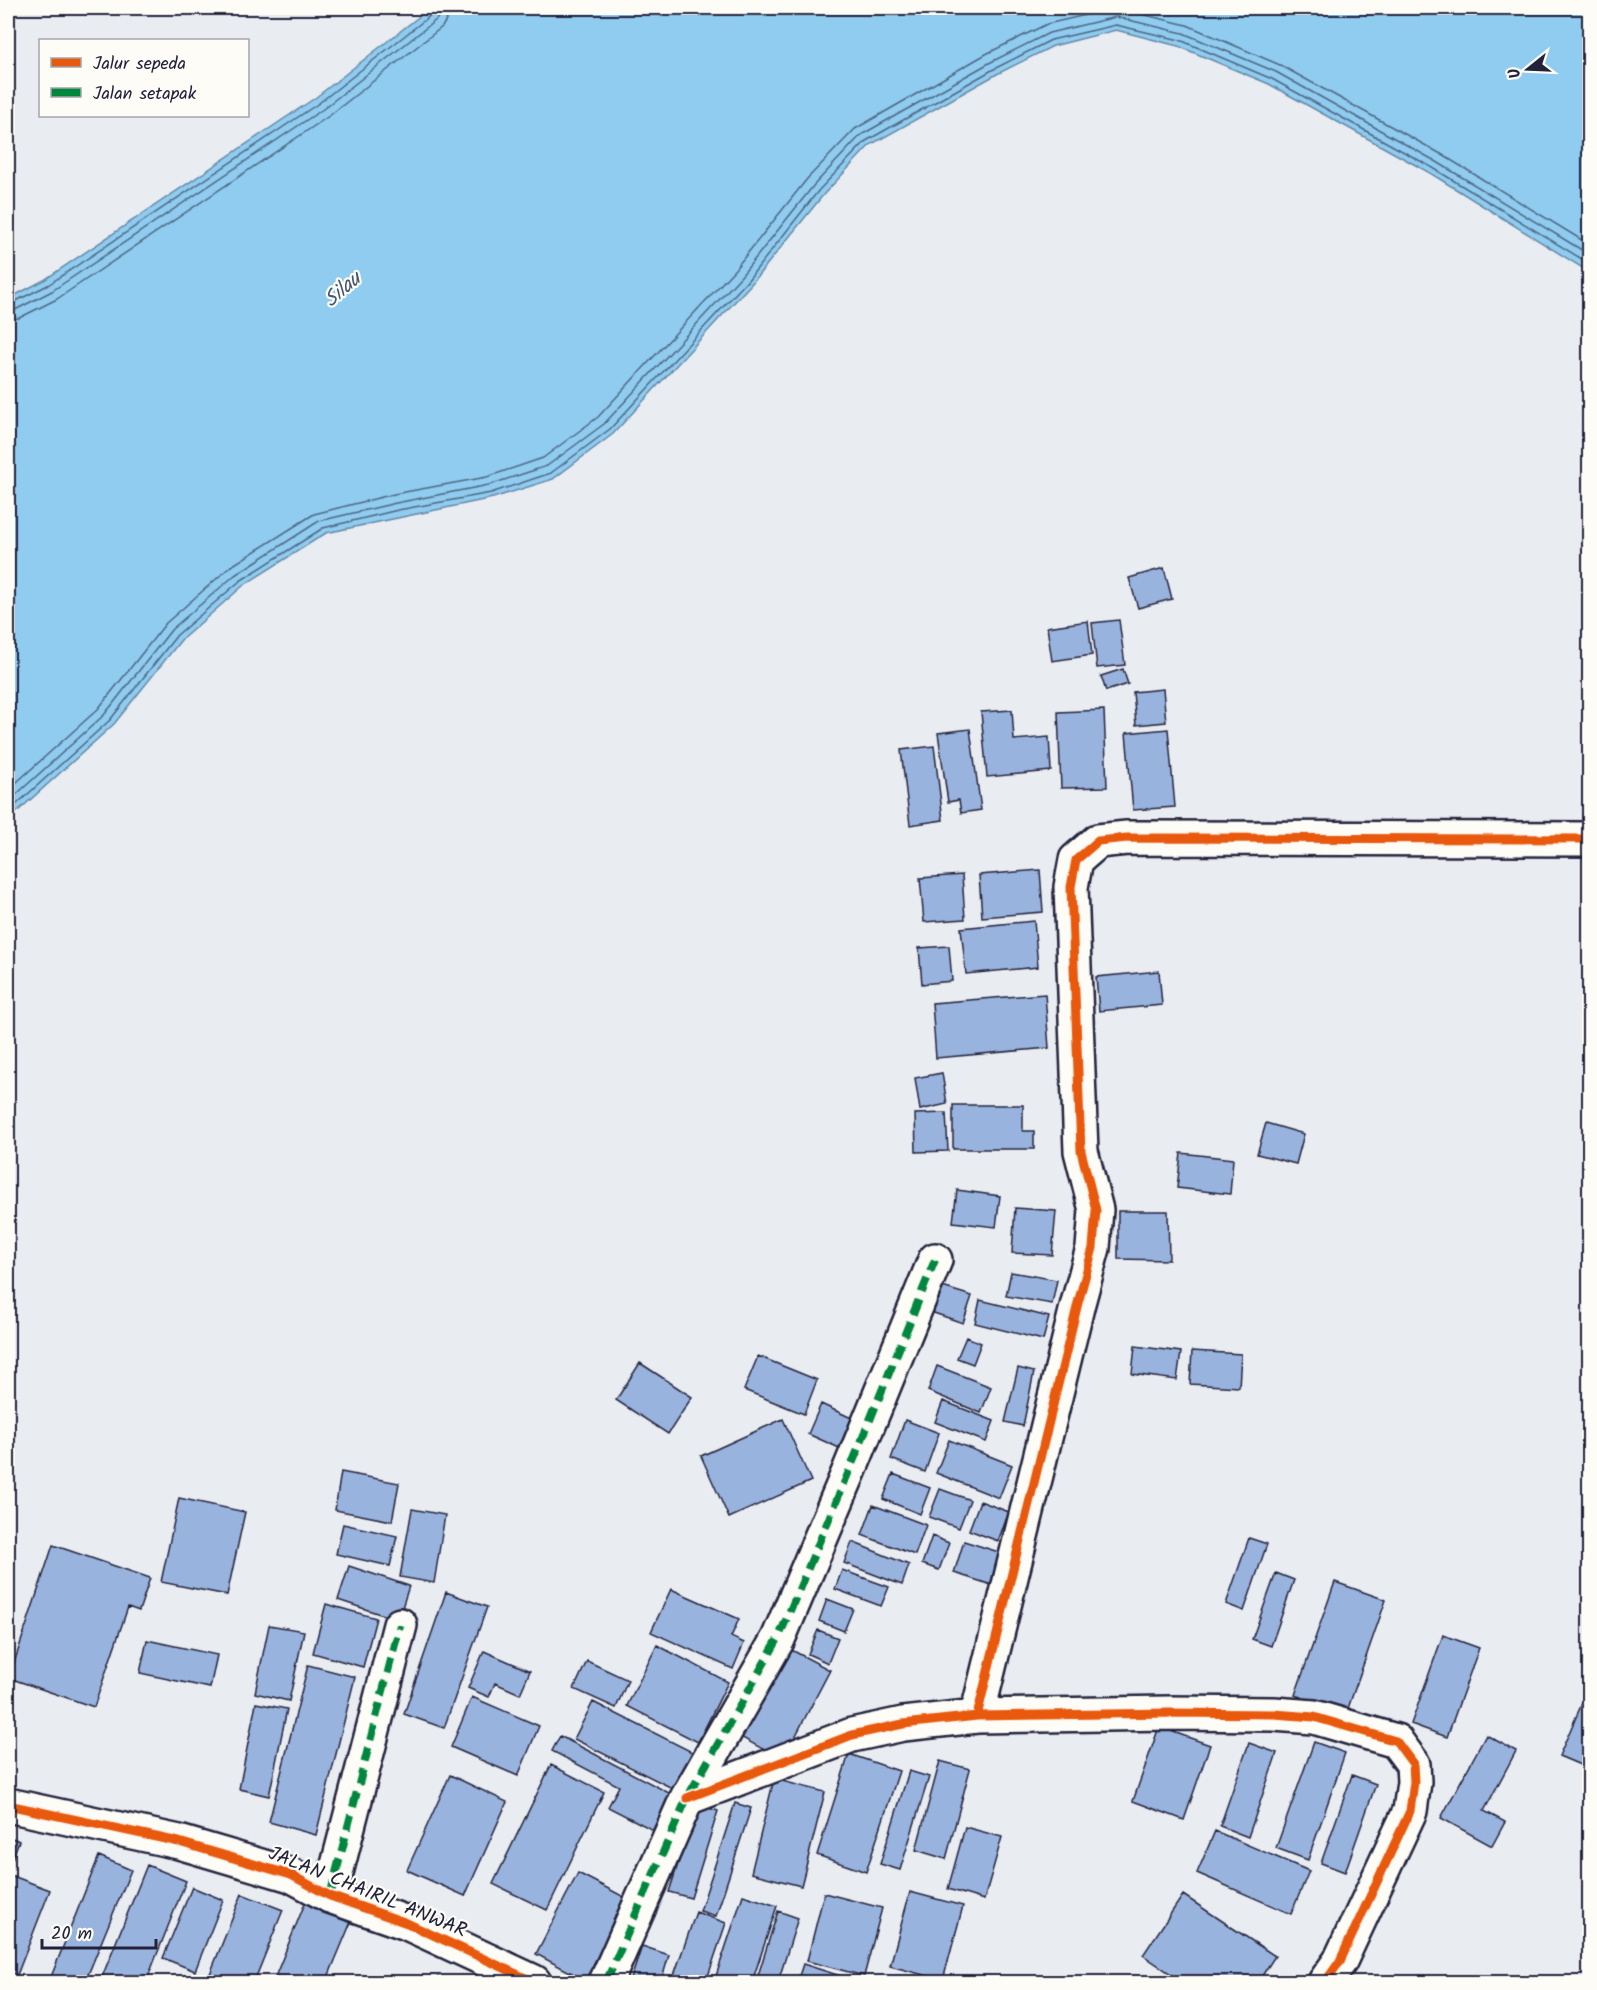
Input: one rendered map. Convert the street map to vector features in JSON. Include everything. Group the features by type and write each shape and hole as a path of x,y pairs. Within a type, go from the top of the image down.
{"street":[{"path":"978,1716 1078,1303 1094,1248 1096,1210 1081,1151 1071,887 1076,860 1098,841 1127,838 1590,839"},
{"path":"606,1983 687,1798 778,1639 935,1260"},
{"path":"330,1896 400,1625"},
{"path":"687,1798 852,1735 903,1724 978,1716 1170,1713 1274,1714 1314,1717 1396,1741 1413,1764 1414,1782 1410,1811 1340,1961 1325,1983"},
{"name":"JALAN CHAIRIL ANWAR","path":"8,1805 179,1842 291,1875 330,1896 407,1923 534,1983"}],"water":[{"name":"Silau","path":"430,8 1589,8 1589,272 1430,173 1269,84 1178,46 1116,30 1053,46 997,74 870,145 824,194 752,283 613,434 553,479 493,498 326,533 244,585 181,640 114,724 8,820 8,299 44,280 315,98"}],"building":[{"path":"1164,568 1172,599 1138,608 1129,578"},
{"path":"1119,620 1125,665 1097,668 1092,623"},
{"path":"1088,621 1092,655 1052,661 1047,627"},
{"path":"1123,669 1128,684 1106,691 1101,676"},
{"path":"1163,689 1166,722 1136,725 1133,692"},
{"path":"1012,710 1014,740 1049,737 1051,771 987,777 981,712"},
{"path":"1104,710 1107,787 1061,788 1058,712"},
{"path":"970,729 981,810 961,813 959,800 948,802 938,733"},
{"path":"1168,729 1175,807 1133,810 1126,733"},
{"path":"934,746 943,820 910,825 901,750"},
{"path":"1040,870 1043,912 982,917 979,875"},
{"path":"962,875 965,919 924,922 920,878"},
{"path":"1034,921 1038,967 966,974 961,928"},
{"path":"949,946 952,981 922,984 919,948"},
{"path":"1159,971 1162,1005 1099,1011 1096,977"},
{"path":"1045,994 1049,1048 936,1058 932,1003"},
{"path":"942,1073 947,1104 920,1110 915,1078"},
{"path":"953,1105 1023,1105 1023,1131 1034,1131 1034,1149 953,1149"},
{"path":"946,1113 948,1151 916,1152 915,1114"},
{"path":"1266,1123 1304,1134 1296,1164 1257,1154"},
{"path":"1181,1153 1233,1159 1230,1194 1177,1188"},
{"path":"957,1190 1000,1196 996,1227 953,1222"},
{"path":"1015,1208 1056,1211 1052,1255 1012,1253"},
{"path":"1118,1211 1168,1211 1169,1260 1118,1259"},
{"path":"1011,1272 1057,1280 1052,1304 1006,1296"},
{"path":"939,1286 972,1296 963,1323 931,1312"},
{"path":"980,1300 1049,1317 1043,1340 975,1323"},
{"path":"966,1337 981,1343 973,1364 957,1358"},
{"path":"1135,1346 1181,1352 1177,1380 1132,1374"},
{"path":"1192,1351 1241,1354 1239,1387 1190,1384"},
{"path":"758,1356 817,1380 804,1414 744,1390"},
{"path":"640,1363 692,1397 668,1434 616,1400"},
{"path":"937,1366 991,1387 981,1413 928,1391"},
{"path":"1018,1368 1034,1372 1023,1426 1005,1422"},
{"path":"943,1401 994,1421 986,1442 935,1422"},
{"path":"821,1404 858,1421 846,1451 808,1434"},
{"path":"783,1419 811,1481 729,1518 701,1456"},
{"path":"905,1420 939,1433 925,1472 891,1459"},
{"path":"949,1440 1012,1465 999,1498 936,1473"},
{"path":"341,1472 399,1483 392,1521 335,1510"},
{"path":"893,1474 930,1488 920,1514 883,1499"},
{"path":"940,1489 970,1500 959,1528 929,1517"},
{"path":"179,1498 245,1512 227,1595 161,1582"},
{"path":"980,1501 1009,1512 998,1541 969,1530"},
{"path":"873,1505 926,1525 915,1555 862,1535"},
{"path":"412,1509 445,1515 434,1583 400,1577"},
{"path":"343,1524 397,1536 390,1566 336,1554"},
{"path":"932,1536 949,1543 939,1570 922,1564"},
{"path":"1249,1538 1267,1544 1244,1611 1226,1604"},
{"path":"964,1541 1005,1554 995,1586 954,1573"},
{"path":"852,1542 909,1565 902,1585 844,1563"},
{"path":"53,1545 150,1578 139,1611 128,1607 94,1707 9,1678"},
{"path":"349,1566 409,1586 398,1620 338,1600"},
{"path":"842,1570 889,1587 881,1606 835,1589"},
{"path":"1276,1573 1294,1580 1271,1646 1252,1639"},
{"path":"1335,1582 1386,1600 1346,1714 1295,1695"},
{"path":"671,1589 739,1619 731,1637 744,1643 733,1669 651,1632"},
{"path":"446,1592 487,1607 444,1728 404,1714"},
{"path":"827,1599 853,1609 844,1631 819,1621"},
{"path":"326,1604 376,1618 363,1667 313,1653"},
{"path":"269,1625 304,1631 289,1701 255,1693"},
{"path":"818,1630 838,1638 828,1663 808,1654"},
{"path":"1443,1635 1479,1648 1447,1737 1411,1724"},
{"path":"147,1640 217,1655 210,1688 140,1673"},
{"path":"657,1645 728,1682 698,1742 627,1706"},
{"path":"782,1645 830,1670 783,1760 735,1734"},
{"path":"484,1651 530,1671 520,1694 495,1683 489,1697 468,1688"},
{"path":"587,1661 628,1680 616,1708 574,1689"},
{"path":"308,1665 355,1677 316,1835 269,1822"},
{"path":"1590,1685 1590,1769 1559,1756"},
{"path":"472,1697 539,1726 518,1776 451,1747"},
{"path":"593,1702 692,1752 674,1789 574,1739"},
{"path":"256,1703 287,1709 269,1796 239,1789"},
{"path":"1159,1727 1210,1745 1184,1820 1133,1801"},
{"path":"1486,1735 1516,1751 1484,1811 1505,1822 1492,1846 1441,1818"},
{"path":"560,1736 671,1794 653,1830 608,1807 619,1786 552,1751"},
{"path":"1314,1742 1345,1753 1308,1860 1276,1848"},
{"path":"1249,1743 1277,1753 1248,1837 1220,1826"},
{"path":"849,1754 899,1771 866,1872 817,1855"},
{"path":"940,1761 970,1769 946,1859 916,1850"},
{"path":"551,1765 604,1792 547,1910 493,1884"},
{"path":"909,1771 929,1777 900,1870 880,1864"},
{"path":"450,1775 507,1802 465,1896 407,1870"},
{"path":"1352,1775 1376,1784 1345,1872 1321,1863"},
{"path":"774,1779 825,1792 801,1886 751,1873"},
{"path":"735,1803 751,1808 716,1916 700,1911"},
{"path":"697,1804 718,1811 691,1898 669,1892"},
{"path":"965,1827 1002,1837 984,1900 948,1889"},
{"path":"1215,1831 1309,1871 1291,1914 1197,1873"},
{"path":"8,1836 19,1841 8,1870"},
{"path":"99,1856 131,1870 85,1982 49,1982"},
{"path":"147,1865 186,1881 146,1982 100,1982"},
{"path":"578,1873 628,1899 585,1980 536,1954"},
{"path":"10,1875 50,1890 17,1975 8,1971 8,1881"},
{"path":"192,1887 223,1900 195,1971 163,1958"},
{"path":"910,1892 963,1906 943,1980 890,1966"},
{"path":"824,1893 882,1908 864,1976 807,1961"},
{"path":"242,1894 283,1910 254,1982 217,1982 208,1979"},
{"path":"743,1895 777,1906 752,1982 714,1982"},
{"path":"1183,1895 1275,1956 1258,1982 1183,1982 1143,1955"},
{"path":"305,1903 351,1922 326,1982 273,1982"},
{"path":"778,1911 798,1918 778,1982 756,1982"},
{"path":"696,1912 726,1923 706,1982 686,1982 673,1978"},
{"path":"642,1946 669,1955 661,1982 630,1982"},
{"path":"803,1964 853,1980 852,1982 797,1982"},
{"path":"438,1977 449,1982 434,1982"},
{"path":"1143,1977 1151,1982 1139,1982"}],"marked path":[{"path":"606,1982 687,1798 778,1639 935,1260"},
{"path":"330,1896 400,1625"}],"cycle path":[{"path":"977,1716 1093,1248 1096,1210 1081,1151 1071,887 1076,860 1098,841 1127,838 1590,839"},
{"path":"687,1798 852,1735 903,1724 977,1716 1170,1713 1274,1714 1314,1717 1396,1741 1413,1764 1414,1782 1410,1811 1340,1961 1325,1982"},
{"path":"8,1805 179,1842 291,1875 330,1896 407,1923 534,1982"}]}
